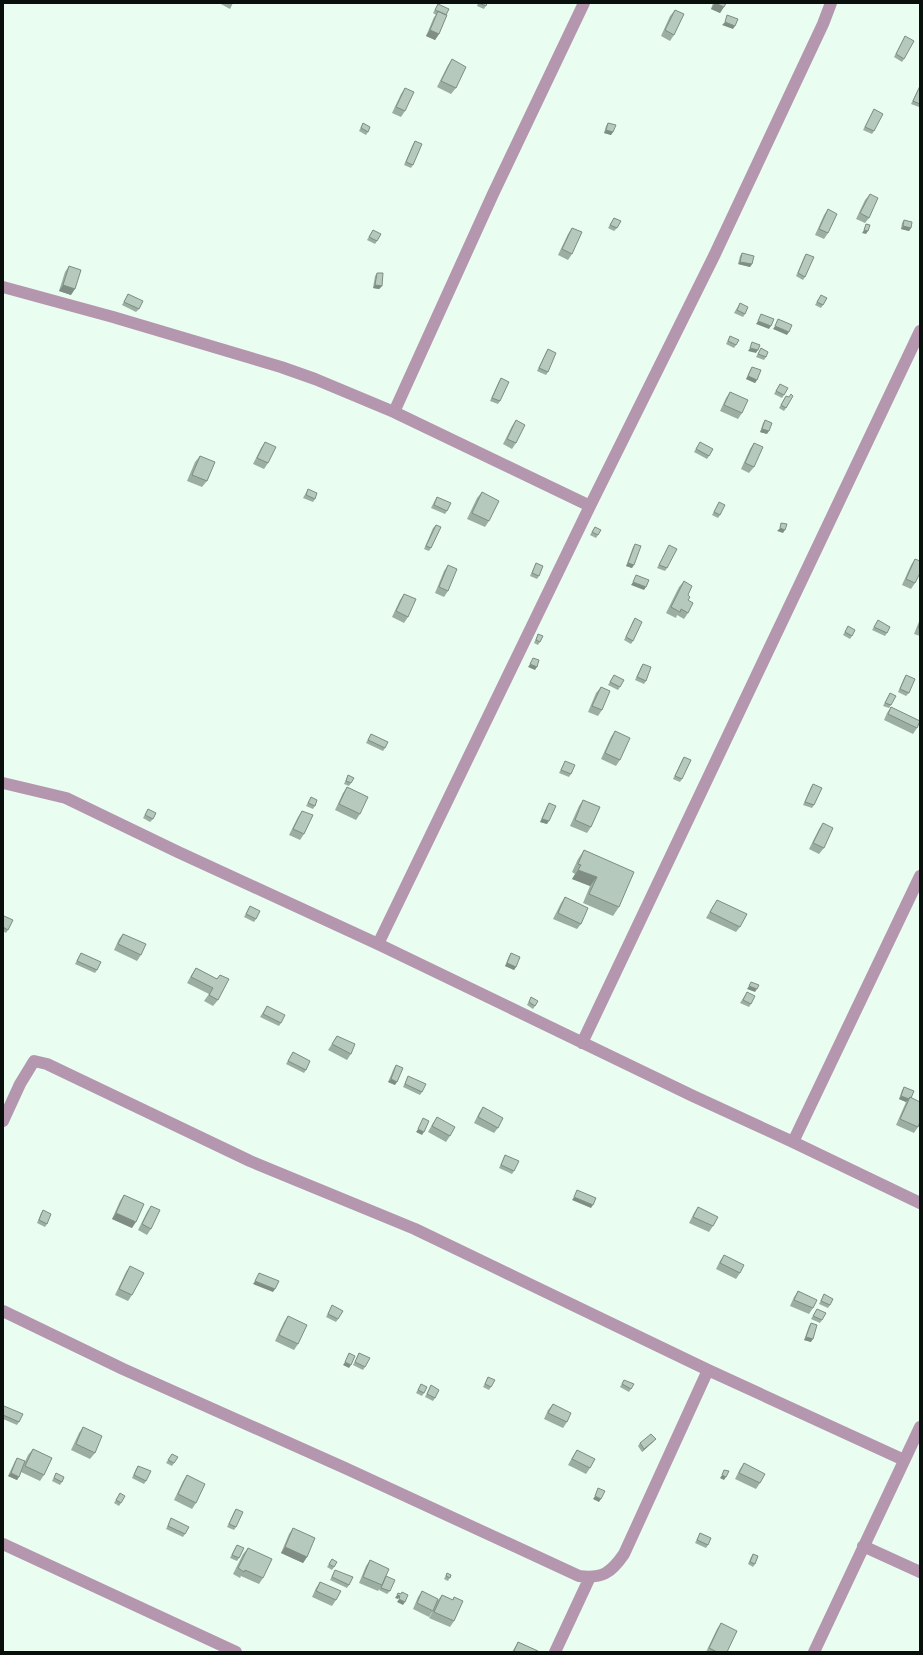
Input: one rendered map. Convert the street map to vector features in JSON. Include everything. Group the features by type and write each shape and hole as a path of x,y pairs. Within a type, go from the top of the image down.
{"street":[{"path":"394,412 493,194 584,3"},
{"path":"378,944 590,506 715,254 831,3"},
{"path":"3,287 56,300 281,367 315,379 394,412 590,506"},
{"path":"582,1043 920,331"},
{"path":"3,783 66,798 178,852 378,944 582,1043 920,1203"},
{"path":"793,1142 920,876"},
{"path":"3,1121 20,1084 34,1061 47,1064 250,1161 415,1229 708,1370 904,1460"},
{"path":"3,1311 123,1368 352,1471 579,1576 590,1577 601,1576 615,1567 624,1554 708,1370"},
{"path":"814,1652 920,1427"},
{"path":"3,1544 236,1652"},
{"path":"863,1546 920,1572"},
{"path":"554,1652 590,1577"}],"building":[{"path":"479,3 487,3 486,6"},
{"path":"715,3 726,3 724,7"},
{"path":"438,4 449,9 446,15 435,10"},
{"path":"675,10 684,14 674,35 665,30"},
{"path":"438,11 447,15 439,34 430,30"},
{"path":"727,15 738,19 735,26 725,22"},
{"path":"905,36 914,41 904,59 896,54"},
{"path":"452,59 466,67 456,88 441,81"},
{"path":"920,86 920,104 913,101"},
{"path":"405,88 414,92 405,111 396,107"},
{"path":"874,109 883,114 874,131 865,127"},
{"path":"363,123 370,127 368,132 361,128"},
{"path":"608,123 616,125 613,132 606,130"},
{"path":"415,141 422,144 413,165 406,162"},
{"path":"870,194 878,198 869,218 860,213"},
{"path":"828,209 837,214 828,233 819,229"},
{"path":"614,218 621,221 617,228 610,225"},
{"path":"904,220 912,222 911,228 903,226"},
{"path":"866,224 870,225 868,231 864,230"},
{"path":"572,228 582,232 572,254 562,249"},
{"path":"373,230 381,234 377,241 369,237"},
{"path":"742,253 754,256 752,264 740,262"},
{"path":"806,254 814,257 805,277 798,273"},
{"path":"69,266 81,270 75,289 63,285"},
{"path":"377,273 383,273 382,286 375,285"},
{"path":"128,294 143,301 139,309 124,302"},
{"path":"821,295 827,298 823,305 817,302"},
{"path":"740,303 748,307 745,314 737,310"},
{"path":"761,314 774,319 771,326 758,321"},
{"path":"778,319 792,325 789,332 775,326"},
{"path":"730,336 739,340 736,345 728,341"},
{"path":"752,342 760,345 758,350 750,348"},
{"path":"761,348 768,352 766,357 758,354"},
{"path":"548,349 556,353 548,372 539,368"},
{"path":"752,367 761,370 757,380 748,376"},
{"path":"501,378 509,382 500,401 492,398"},
{"path":"780,384 788,388 784,395 776,391"},
{"path":"730,392 748,400 742,413 724,405"},
{"path":"791,394 793,396 786,408 781,405 786,396 789,397"},
{"path":"516,420 525,425 516,443 507,439"},
{"path":"765,420 772,423 769,431 762,429"},
{"path":"265,442 276,447 268,463 257,458"},
{"path":"700,442 713,449 709,456 696,449"},
{"path":"754,443 763,447 754,467 745,463"},
{"path":"200,456 215,462 207,481 192,475"},
{"path":"308,489 317,493 315,499 306,495"},
{"path":"482,492 499,501 489,521 472,513"},
{"path":"437,497 451,503 447,511 434,505"},
{"path":"719,502 725,505 720,515 714,512"},
{"path":"781,523 787,524 785,530 780,528"},
{"path":"436,525 441,527 431,548 426,546"},
{"path":"595,527 601,530 598,535 592,532"},
{"path":"635,544 641,546 634,565 628,563"},
{"path":"669,545 677,549 667,568 659,565"},
{"path":"915,559 920,561 920,573 915,583 906,579"},
{"path":"536,563 543,566 539,576 532,573"},
{"path":"448,565 457,569 448,591 439,587"},
{"path":"636,575 649,580 646,587 633,582"},
{"path":"684,581 692,586 688,595 690,597 688,600 693,603 688,613 681,609 680,612 671,607"},
{"path":"404,594 416,599 408,617 396,611"},
{"path":"635,618 642,622 633,641 626,637"},
{"path":"878,620 890,627 887,633 874,627"},
{"path":"848,626 855,630 852,636 845,632"},
{"path":"538,634 543,636 540,642 536,640"},
{"path":"533,658 539,660 537,667 530,664"},
{"path":"643,664 651,667 646,681 637,677"},
{"path":"614,675 624,680 620,687 610,682"},
{"path":"906,675 915,679 909,693 900,689"},
{"path":"601,687 610,691 602,710 592,706"},
{"path":"890,693 896,696 891,705 885,703"},
{"path":"891,707 920,721 917,728 888,714"},
{"path":"615,731 630,738 620,760 605,753"},
{"path":"371,734 388,742 385,748 368,740"},
{"path":"684,757 691,760 682,779 675,776"},
{"path":"565,761 575,765 571,774 561,770"},
{"path":"348,775 354,778 351,783 346,781"},
{"path":"813,784 822,788 814,805 805,802"},
{"path":"347,787 368,797 360,814 339,804"},
{"path":"311,797 317,800 315,806 308,803"},
{"path":"583,800 600,807 591,827 575,820"},
{"path":"549,803 556,806 549,821 542,819"},
{"path":"148,809 156,813 153,819 145,815"},
{"path":"302,811 313,815 304,834 293,829"},
{"path":"823,823 833,828 824,848 813,843"},
{"path":"584,850 634,872 619,907 589,894 597,877 578,870 581,865 578,864"},
{"path":"565,897 588,908 581,924 558,913"},
{"path":"717,900 747,914 740,927 710,912"},
{"path":"250,906 260,911 256,919 246,914"},
{"path":"4,916 13,920 8,930 3,927"},
{"path":"123,934 146,944 141,955 118,944"},
{"path":"81,953 101,962 97,970 77,961"},
{"path":"511,953 520,957 516,967 507,963"},
{"path":"196,968 217,979 220,975 229,979 218,1000 209,995 213,988 191,977"},
{"path":"751,982 759,985 757,989 749,986"},
{"path":"747,992 755,996 751,1004 743,1000"},
{"path":"531,997 538,1001 535,1006 529,1002"},
{"path":"267,1006 285,1015 281,1023 263,1014"},
{"path":"337,1036 355,1044 351,1054 332,1044"},
{"path":"293,1052 310,1061 306,1070 288,1061"},
{"path":"396,1065 403,1068 397,1082 391,1079"},
{"path":"408,1076 426,1084 422,1092 405,1084"},
{"path":"904,1087 914,1091 911,1098 910,1097 909,1099 901,1096"},
{"path":"910,1097 920,1102 920,1122 918,1127 900,1119"},
{"path":"483,1107 503,1118 498,1128 478,1117"},
{"path":"437,1117 455,1127 450,1136 432,1126"},
{"path":"423,1118 429,1121 424,1132 418,1129"},
{"path":"505,1155 519,1161 514,1171 501,1165"},
{"path":"577,1190 596,1198 593,1205 574,1197"},
{"path":"124,1195 144,1204 136,1222 116,1213"},
{"path":"151,1206 160,1210 151,1229 142,1224"},
{"path":"698,1207 718,1217 713,1226 693,1217"},
{"path":"43,1210 51,1214 47,1224 39,1220"},
{"path":"724,1255 744,1265 740,1273 720,1263"},
{"path":"130,1266 144,1273 132,1295 119,1289"},
{"path":"259,1273 279,1281 275,1289 255,1281"},
{"path":"798,1291 817,1300 813,1308 794,1300"},
{"path":"824,1294 833,1299 830,1305 821,1301"},
{"path":"332,1305 343,1311 338,1319 328,1314"},
{"path":"817,1309 826,1313 822,1320 813,1316"},
{"path":"288,1316 307,1325 298,1344 279,1335"},
{"path":"811,1323 817,1325 813,1339 806,1337"},
{"path":"349,1353 355,1356 351,1365 345,1362"},
{"path":"359,1353 370,1358 365,1367 355,1362"},
{"path":"488,1377 495,1380 491,1387 485,1384"},
{"path":"624,1380 634,1384 631,1389 622,1384"},
{"path":"421,1384 427,1387 424,1393 418,1390"},
{"path":"431,1385 439,1390 435,1398 427,1394"},
{"path":"553,1404 571,1413 567,1422 548,1413"},
{"path":"4,1406 23,1414 19,1422 3,1415"},
{"path":"83,1427 102,1436 95,1453 76,1444"},
{"path":"651,1434 656,1439 644,1449 640,1443"},
{"path":"33,1449 52,1458 44,1475 25,1466"},
{"path":"577,1450 595,1459 590,1468 572,1459"},
{"path":"172,1454 178,1457 174,1463 168,1460"},
{"path":"17,1458 25,1461 19,1477 11,1473"},
{"path":"744,1463 765,1474 760,1483 739,1473"},
{"path":"138,1466 151,1471 146,1481 134,1475"},
{"path":"724,1470 729,1471 726,1477 722,1475"},
{"path":"56,1473 64,1477 62,1482 54,1478"},
{"path":"187,1475 205,1484 196,1503 178,1494"},
{"path":"598,1488 605,1491 601,1499 595,1496"},
{"path":"120,1493 125,1496 121,1503 116,1500"},
{"path":"236,1509 243,1512 236,1527 229,1524"},
{"path":"171,1518 189,1527 185,1534 168,1526"},
{"path":"293,1528 315,1538 307,1557 285,1547"},
{"path":"700,1533 711,1538 708,1545 697,1540"},
{"path":"237,1545 244,1548 239,1558 232,1555"},
{"path":"248,1548 272,1559 263,1578 245,1570 244,1572 238,1568"},
{"path":"753,1554 758,1556 755,1564 750,1562"},
{"path":"332,1559 337,1562 334,1567 329,1564"},
{"path":"370,1560 389,1569 382,1585 363,1577"},
{"path":"335,1570 353,1577 349,1585 332,1577"},
{"path":"447,1573 451,1575 450,1578 446,1576"},
{"path":"386,1576 395,1580 390,1591 381,1588"},
{"path":"320,1582 341,1591 336,1600 316,1591"},
{"path":"422,1591 438,1599 433,1611 417,1603"},
{"path":"402,1592 408,1595 405,1602 399,1599 400,1596 397,1595 398,1593 401,1594"},
{"path":"442,1595 453,1600 454,1597 463,1601 454,1621 434,1612"},
{"path":"721,1623 737,1631 727,1652 717,1652 709,1648"},
{"path":"518,1642 538,1651 538,1652 514,1651"}]}
